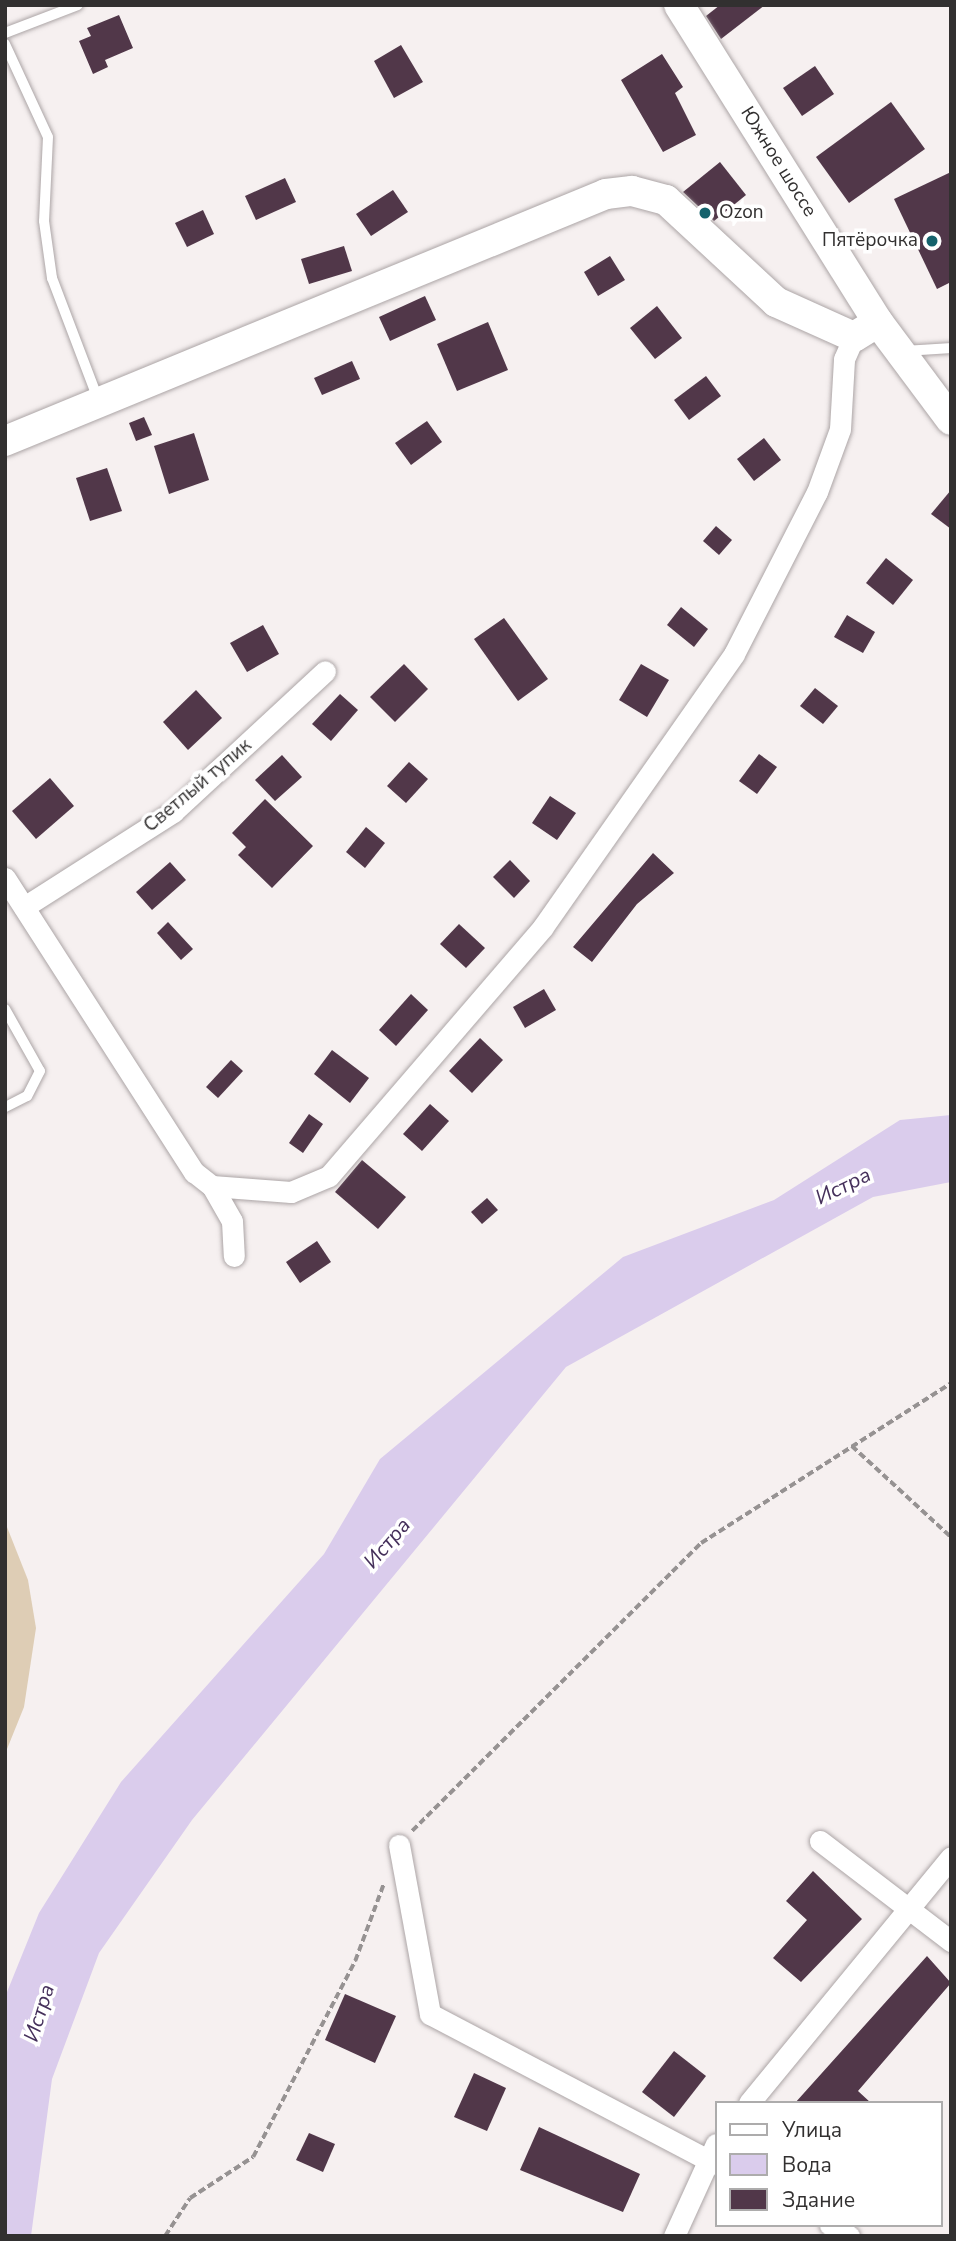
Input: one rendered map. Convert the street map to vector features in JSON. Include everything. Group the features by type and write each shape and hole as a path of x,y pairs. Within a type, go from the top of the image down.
{"street":[{"name":"Южное шоссе","path":"679,5 866,330 899,351 951,420"},
{"path":"5,441 98,399 606,194 632,191 666,201 776,302 866,330 844,359 840,429 790,552 734,654 543,927 329,1176 291,1192 212,1186"},
{"name":"Светлый тупик","path":"24,907 173,812 324,671"},
{"path":"5,878 153,1112 194,1172 212,1186 232,1221 234,1256"},
{"path":"820,1841 951,1941"},
{"path":"399,1845 430,2014 712,2155 674,2236"},
{"path":"751,2101 905,1906 951,1857"},
{"path":"833,2227 849,2236"}],"lane":[{"path":"5,33 78,5"},
{"path":"5,44 48,136 44,221 52,278 98,399"},
{"path":"899,351 951,348"},
{"path":"5,1009 40,1071 27,1096 5,1107"}],"path":[{"path":"165,2236 190,2198 253,2157 355,1961 399,1845 701,1543 951,1383"},
{"path":"852,1446 951,1537"}],"shaded area":[{"path":"5,1522 28,1580 36,1628 24,1707 5,1754"}],"water":[{"name":"Истра","path":"951,1115 951,1182 873,1197 566,1367 192,1820 99,1953 52,2079 31,2236 5,2236 5,1997 39,1913 121,1782 324,1554 380,1459 623,1257 774,1200 900,1120"}],"building":[{"path":"720,5 765,5 721,39 706,16"},
{"path":"119,15 133,48 105,60 108,67 93,74 79,41 91,36 87,28"},
{"path":"401,45 423,82 394,98 374,61"},
{"path":"662,54 683,87 675,93 696,135 663,152 621,80"},
{"path":"815,66 834,94 802,116 783,88"},
{"path":"891,102 925,149 849,203 816,157"},
{"path":"720,162 746,195 714,221 683,192"},
{"name":"Пятёрочка","path":"951,172 951,282 937,289 894,199"},
{"path":"285,178 296,202 256,220 245,196"},
{"path":"393,190 408,212 371,236 356,214"},
{"path":"203,210 214,234 187,247 175,223"},
{"path":"344,246 352,271 309,284 301,259"},
{"path":"610,256 625,280 598,296 584,272"},
{"path":"425,296 436,320 390,341 379,317"},
{"path":"657,306 682,338 655,359 630,328"},
{"path":"488,322 508,370 457,391 437,344"},
{"path":"352,361 360,379 322,395 314,378"},
{"path":"706,376 721,396 689,420 674,400"},
{"path":"144,417 152,435 136,441 129,423"},
{"path":"427,421 442,442 411,465 395,443"},
{"path":"194,433 209,480 169,494 154,446"},
{"path":"764,438 781,460 754,481 737,459"},
{"path":"107,468 122,511 90,521 76,478"},
{"path":"951,490 951,529 931,514"},
{"path":"716,526 732,540 719,555 703,541"},
{"path":"886,558 913,580 893,605 866,583"},
{"path":"681,607 708,629 694,647 667,625"},
{"path":"847,615 875,632 863,653 834,637"},
{"path":"504,618 548,679 518,701 474,639"},
{"path":"263,625 279,654 247,672 230,643"},
{"path":"404,664 428,689 395,722 370,697"},
{"path":"641,664 669,680 647,717 619,700"},
{"path":"815,688 838,706 823,724 800,706"},
{"path":"196,690 222,718 188,750 163,722"},
{"path":"340,694 358,710 331,741 312,724"},
{"path":"759,754 777,767 757,794 739,781"},
{"path":"282,755 302,777 275,801 255,780"},
{"path":"409,762 428,779 406,803 387,786"},
{"path":"50,778 74,806 36,839 12,811"},
{"path":"550,796 576,813 557,840 532,823"},
{"path":"265,799 313,846 272,888 238,855 246,847 232,833"},
{"path":"366,827 385,843 365,868 346,852"},
{"path":"653,853 674,873 637,904 592,962 573,947"},
{"path":"510,860 530,881 514,898 493,877"},
{"path":"170,862 186,880 152,910 136,892"},
{"path":"168,922 193,949 181,960 157,933"},
{"path":"459,924 485,948 466,968 440,944"},
{"path":"544,989 556,1010 525,1028 513,1007"},
{"path":"411,994 428,1010 396,1046 379,1030"},
{"path":"480,1038 503,1060 472,1093 449,1071"},
{"path":"332,1050 369,1078 350,1103 314,1074"},
{"path":"231,1060 243,1071 218,1098 206,1087"},
{"path":"430,1104 449,1121 422,1151 403,1134"},
{"path":"309,1114 323,1124 303,1153 289,1143"},
{"path":"362,1160 406,1197 378,1229 335,1192"},
{"path":"487,1198 498,1210 482,1224 471,1212"},
{"path":"317,1241 331,1262 300,1283 286,1262"},
{"path":"813,1871 862,1919 801,1982 773,1958 807,1920 786,1901"},
{"path":"927,1956 951,1983 858,2091 869,2101 797,2101"},
{"path":"345,1994 396,2016 375,2063 325,2040"},
{"path":"674,2051 706,2076 674,2117 642,2092"},
{"path":"474,2073 506,2088 487,2131 454,2117"},
{"path":"539,2127 640,2174 623,2212 520,2170"},
{"path":"309,2133 335,2144 323,2172 296,2160"}],"place":[{"name":"Ozon","path":"705,213"},
{"name":"Пятёрочка","path":"932,241"}]}
